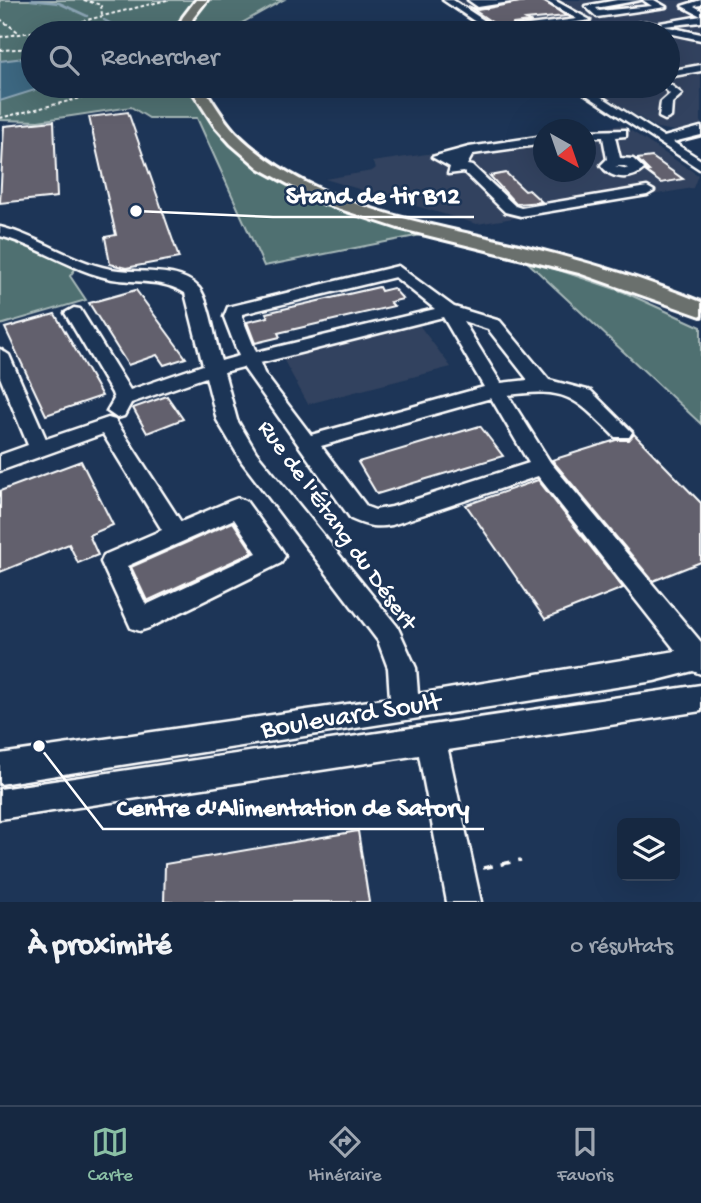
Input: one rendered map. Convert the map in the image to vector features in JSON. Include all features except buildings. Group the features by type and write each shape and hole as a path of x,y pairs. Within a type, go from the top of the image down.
{"main road":[{"path":"186,21 202,0"},
{"path":"194,21 210,0"},
{"path":"205,98 235,141 258,160 300,186 376,215 628,273 701,301"},
{"path":"215,98 246,138 286,170 384,210 608,275 701,310"},
{"path":"507,244 598,259 701,292"},
{"path":"507,244 621,286 701,322"}],"street":[{"path":"447,0 479,21"},
{"path":"475,2 519,0"},
{"path":"548,0 598,21"},
{"path":"588,17 581,7 603,0"},
{"path":"588,17 591,5 637,0"},
{"path":"588,17 662,7 653,1"},
{"path":"569,21 673,9 653,1"},
{"path":"475,2 490,11"},
{"path":"701,2 686,6 701,13"},
{"path":"680,21 701,19"},
{"path":"680,32 701,37"},
{"path":"680,43 701,47"},
{"path":"680,72 701,68"},
{"path":"597,98 701,166"},
{"path":"665,117 667,102 672,98"},
{"path":"596,134 645,129"},
{"path":"662,141 701,131"},
{"path":"609,135 614,161"},
{"path":"533,142 438,157 456,169 468,169 510,209 520,212 647,191"},
{"path":"456,169 469,151"},
{"name":"Rue de l'Étang du Désert","path":"0,232 36,241 98,271 158,277 184,284 197,299 211,369 227,420 249,457 388,634 402,668 405,709"},
{"path":"542,467 392,516 374,519 359,513 248,360 233,317 234,311 398,271 448,311 542,467 700,659"},
{"path":"0,463 108,425 124,399 211,369 448,311 494,325 542,384"},
{"path":"74,313 124,399"},
{"path":"0,355 40,449"},
{"path":"307,443 496,390 542,384 584,396 622,432"},
{"path":"108,425 176,534"},
{"path":"238,507 273,556 140,620 113,562 176,534 238,507"},
{"name":"Boulevard Soult","path":"0,769 405,709 654,669 700,659"},
{"name":"Boulevard Soult","path":"0,804 701,698"},
{"path":"431,738 460,887"}],"path":[{"path":"84,0 103,8 103,14 92,19"},
{"path":"81,21 167,0"},
{"path":"0,19 17,31 15,33"},
{"path":"0,36 21,32"},
{"path":"0,50 21,49"},
{"path":"0,118 81,98"},
{"path":"460,887 521,860"}],"shaded area":[{"path":"449,0 701,0 701,124 676,131 657,128 608,98 680,98 680,21 483,21"},
{"path":"21,58 21,94 0,101 0,61"},
{"path":"622,125 698,175 693,188 477,224 325,179 372,171 376,168 372,162 533,138 533,182 596,182 596,129"},
{"path":"419,325 451,367 308,404 282,357"}],"green space":[{"path":"0,0 283,0 245,21 21,21 21,98 195,98 239,153 306,194 426,234 264,266 197,118 149,118 131,107 38,121 0,120"},
{"path":"0,236 42,250 75,269 70,276 86,300 0,325"},
{"path":"523,258 624,292 701,327 701,424"}],"waterway":[{"path":"31,0 59,3 87,16"}],"place":[{"name":"Stand de tir B12","path":"136,211"},
{"name":"Centre d'Alimentation de Satory","path":"39,746"}]}
